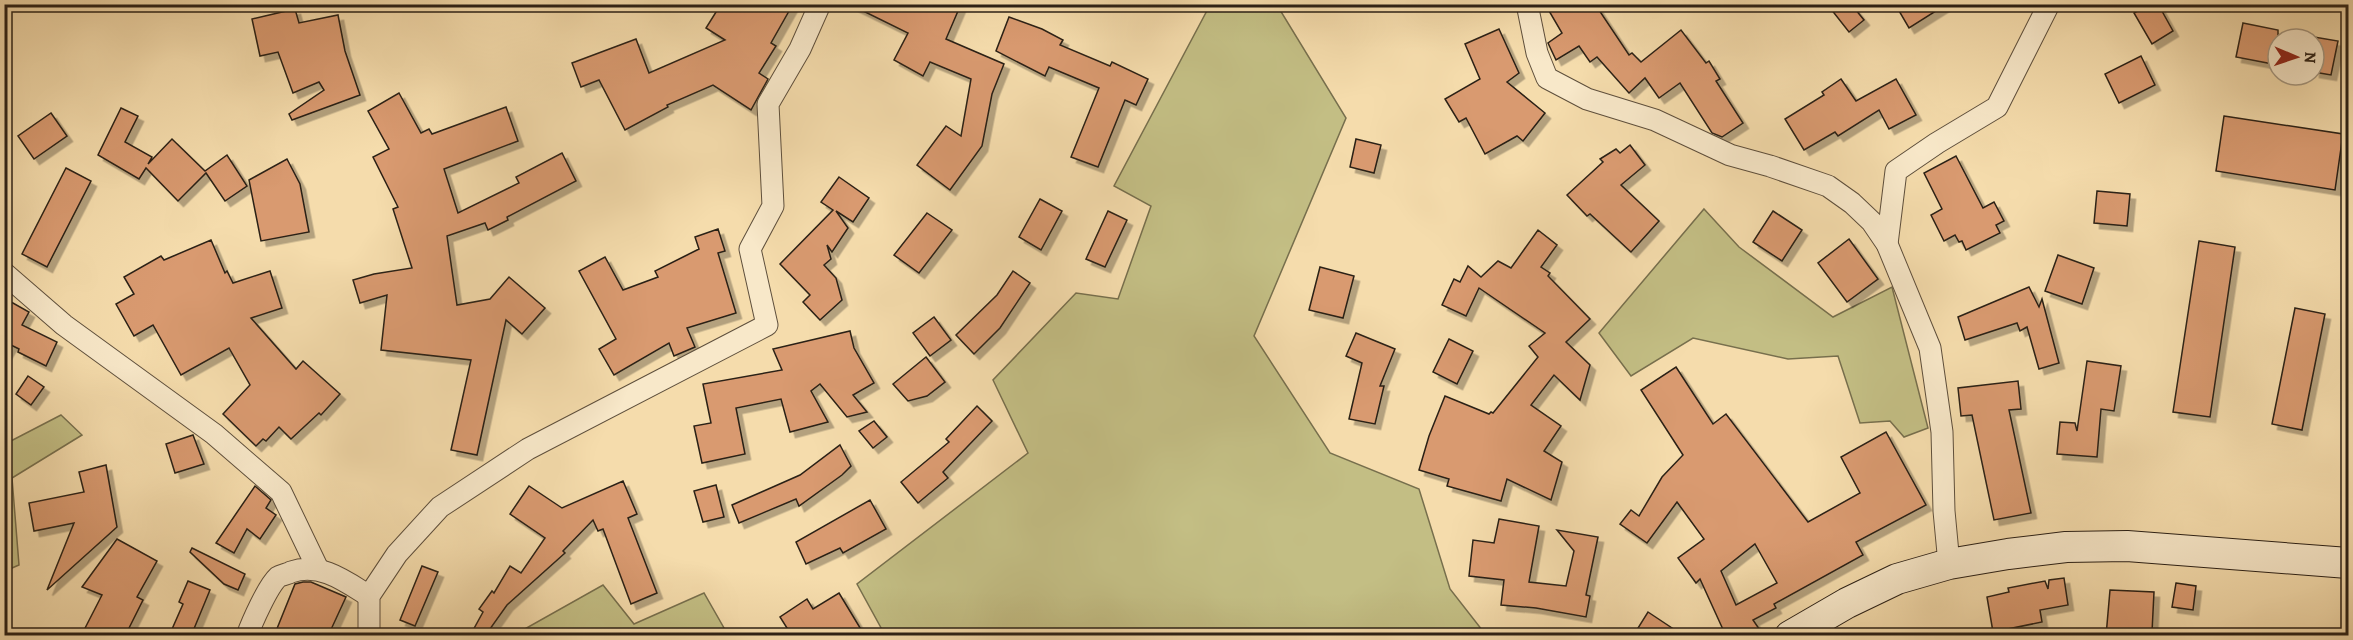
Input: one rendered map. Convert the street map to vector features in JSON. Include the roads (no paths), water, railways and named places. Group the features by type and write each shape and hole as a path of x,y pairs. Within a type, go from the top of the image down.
{"main road":[{"path":"1790,636 1847,603 1897,579 1949,564 2008,554 2066,547 2127,546 2349,563"}],"street":[{"path":"369,636 369,596 397,554 440,507 528,449 767,325 750,249 773,206 768,104 800,49 820,4"},
{"path":"1527,4 1537,53 1547,78 1587,99 1655,120 1730,156 1770,166 1828,186 1852,203 1872,222 1887,244 1930,348 1942,432 1944,510 1949,564"},
{"path":"1887,244 1896,171 1997,107 2049,4"},
{"path":"4,273 64,326 214,434 281,492 318,569"},
{"path":"247,636 259,608 278,577 302,568 318,569 339,577 369,596"}]}
